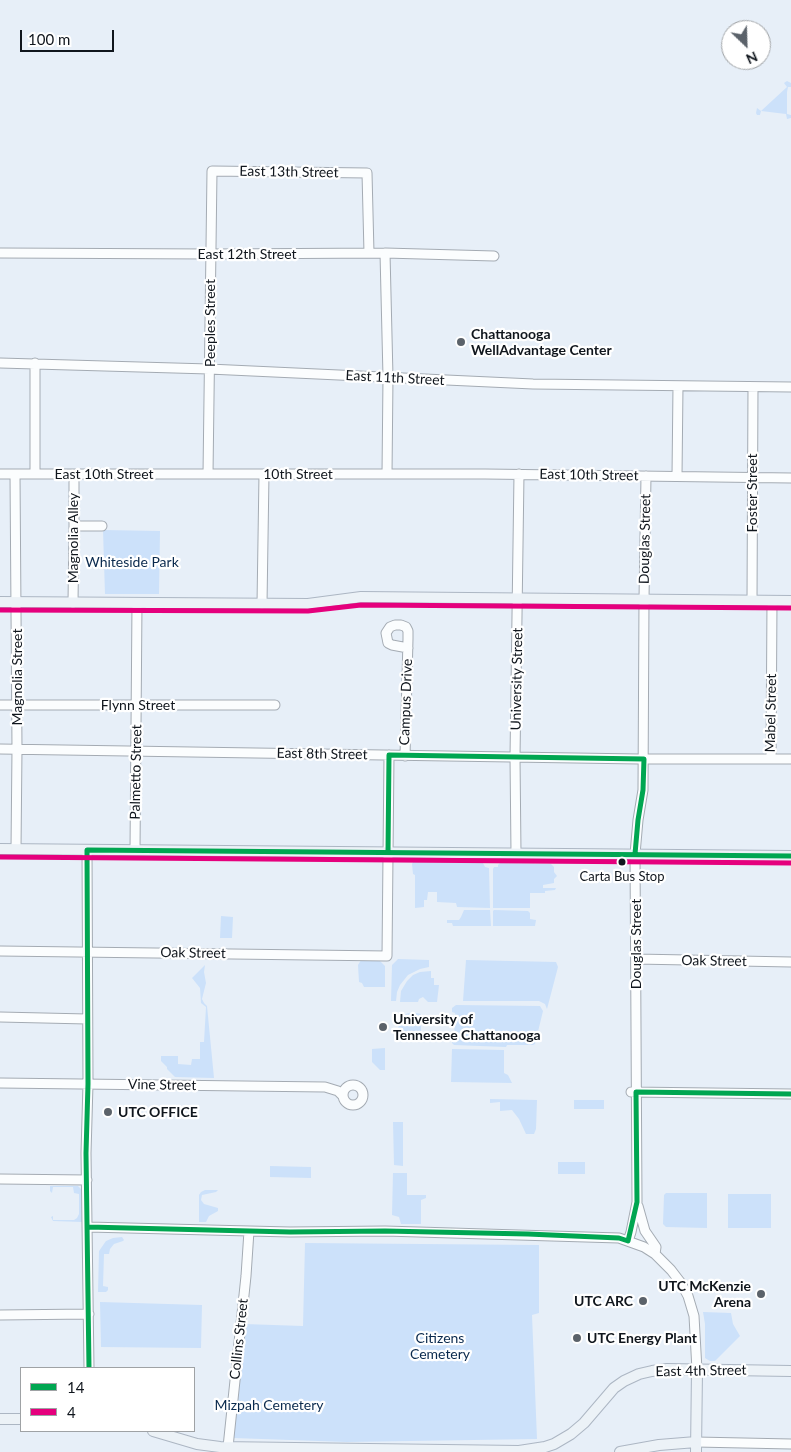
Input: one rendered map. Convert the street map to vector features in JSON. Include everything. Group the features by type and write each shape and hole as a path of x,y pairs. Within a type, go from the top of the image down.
{"main road":[{"path":"0,602 308,604 361,597 791,601"},
{"path":"0,849 791,856"},
{"name":"East 4th Street","path":"360,1449 521,1452 554,1444 571,1434 590,1417 609,1392 624,1381 652,1370 791,1371"},
{"path":"620,1452 659,1445 696,1447 697,1370"},
{"path":"0,1419 20,1419"},
{"path":"156,1432 197,1444 228,1447 360,1449 378,1452"},
{"path":"546,1452 571,1434"}],"street":[{"name":"East 13th Street","path":"212,171 367,174 369,253"},
{"name":"Peeples Street","path":"208,474 212,171"},
{"name":"East 12th Street","path":"0,253 385,253 494,256"},
{"path":"385,253 388,377 387,474"},
{"name":"East 11th Street","path":"0,363 209,369 533,384 791,387"},
{"path":"35,363 35,474"},
{"path":"678,386 678,476"},
{"name":"Foster Street","path":"752,600 753,387"},
{"name":"East 10th Street","path":"0,474 208,474"},
{"name":"Magnolia Street","path":"16,474 16,849"},
{"name":"Magnolia Alley","path":"73,603 74,474"},
{"name":"10th Street","path":"208,474 387,474"},
{"path":"262,604 264,474"},
{"name":"East 10th Street","path":"387,474 791,478"},
{"name":"University Street","path":"516,853 515,757 519,474"},
{"name":"Douglas Street","path":"628,1240 637,1202 633,1092 636,854 638,820 643,790 644,759 646,476"},
{"path":"74,526 102,526"},
{"name":"Mabel Street","path":"644,759 771,758 772,601"},
{"name":"Palmetto Street","path":"135,850 137,603"},
{"name":"Campus Drive","path":"405,756 408,648"},
{"name":"Flynn Street","path":"0,705 275,705"},
{"name":"East 8th Street","path":"0,749 644,759"},
{"path":"388,852 389,755"},
{"path":"771,758 791,758"},
{"path":"87,850 88,1084 86,1180 89,1367"},
{"name":"Oak Street","path":"0,951 387,956 388,852"},
{"name":"Oak Street","path":"636,959 791,962"},
{"path":"0,1017 87,1019"},
{"name":"Vine Street","path":"0,1083 325,1087 336,1084 360,1088 364,1094 360,1103 355,1106 347,1104 338,1091 325,1087"},
{"path":"343,1096 345,1089 353,1086"},
{"path":"633,1092 791,1094"},
{"path":"0,1179 86,1180"},
{"name":"Douglas Street","path":"637,1202 644,1227 656,1247 655,1254"},
{"path":"88,1227 297,1232 385,1231 528,1234 628,1240 655,1254 671,1270 688,1296 694,1316 697,1370"},
{"name":"Collins Street","path":"228,1447 246,1276 248,1231"},
{"path":"0,1315 89,1314"},
{"path":"696,1447 791,1444"}],"green space":[{"path":"787,81 791,83 791,87 788,87 787,92 787,114 791,115 791,118 787,119 786,114 761,111 787,87 784,83"},
{"path":"757,108 761,111 760,115 757,115"},
{"name":"Whiteside Park","path":"103,530 160,531 159,594 105,594"},
{"path":"413,862 483,863 485,867 489,868 490,908 457,907 456,903 437,902 437,892 428,892 427,900 424,900 424,907 415,908"},
{"path":"500,863 551,864 557,876 554,879 554,883 543,885 543,888 556,888 555,890 545,891 545,893 530,893 530,908 493,908 493,869 498,867"},
{"path":"464,910 490,910 491,926 453,926 452,923 447,923 447,920 459,920"},
{"path":"494,910 528,911 530,919 536,920 535,926 493,926"},
{"path":"221,916 233,917 232,938 220,938"},
{"path":"378,959 385,966 385,987 364,987 359,982 358,965 361,960"},
{"path":"398,959 429,960 429,967 408,975 400,985 396,1001 391,1001 392,965"},
{"path":"466,960 556,962 558,967 547,1009 545,1004 539,1001 463,1001"},
{"path":"205,965 206,983 202,999 207,1006 214,1078 175,1077 161,1061 161,1056 178,1056 178,1064 191,1065 192,1059 200,1059 200,1042 204,1042 206,1007 201,1003 200,988 192,978"},
{"path":"431,971 434,985 439,985 437,1002 428,1002 423,997 418,1002 400,1002 401,991 413,975"},
{"path":"456,1005 540,1006 543,1011 535,1044 507,1045 506,1047 454,1045 452,1038 454,1038 455,1013 452,1012 452,1008"},
{"path":"412,1012 421,1014 421,1036 416,1038 404,1036 399,1031 398,1026 399,1019 402,1016"},
{"path":"385,1048 385,1070 380,1070 372,1062 372,1049"},
{"path":"452,1049 504,1050 504,1073 508,1075 512,1083 451,1082"},
{"path":"490,1099 537,1100 536,1129 534,1134 526,1134 519,1119 512,1110 500,1111 500,1102 490,1103"},
{"path":"574,1100 604,1100 604,1109 574,1109"},
{"path":"393,1122 403,1122 403,1166 394,1165"},
{"path":"558,1162 585,1162 585,1174 558,1174"},
{"path":"270,1166 311,1167 311,1178 270,1177"},
{"path":"393,1173 407,1173 407,1195 426,1195 426,1198 421,1200 421,1224 401,1224 399,1217 392,1215"},
{"path":"50,1186 78,1186 81,1189 82,1222 53,1221 51,1217 53,1216 53,1220 74,1220 77,1218 79,1214 79,1194 74,1193 73,1187 53,1187 52,1193"},
{"path":"205,1190 218,1190 202,1195 201,1200 204,1204 218,1208 218,1211 209,1216 206,1222 199,1222 199,1195"},
{"path":"666,1193 707,1193 707,1228 666,1227 663,1224 664,1195"},
{"path":"728,1194 771,1194 771,1228 728,1228"},
{"path":"122,1237 123,1241 114,1244 109,1254 104,1254 103,1286 108,1287 108,1290 106,1292 98,1292 99,1251 106,1241"},
{"name":"Citizens Cemetery","path":"305,1243 539,1245 539,1313 532,1315 537,1439 347,1442 233,1438 244,1324 303,1326"},
{"path":"100,1302 202,1305 201,1348 101,1347"},
{"path":"703,1312 731,1313 733,1324 740,1336 715,1361 705,1358"}],"transit line":[{"name":"4","path":"0,610 308,611 361,605 791,608"},
{"name":"14","path":"388,852 389,755 644,759 643,790 635,854"},
{"name":"14","path":"89,1367 86,1153 88,1084 87,850 791,856"},
{"name":"4","path":"0,857 791,863"},
{"name":"14","path":"88,1227 290,1232 385,1231 528,1234 619,1238 628,1241 637,1202 636,1092 791,1094"}],"place":[{"name":"Chattanooga WellAdvantage Center","path":"461,342"},
{"name":"Carta Bus Stop","path":"622,862"},
{"name":"University of Tennessee Chattanooga","path":"383,1027"},
{"name":"UTC OFFICE","path":"108,1112"},
{"name":"UTC McKenzie Arena","path":"761,1294"},
{"name":"UTC ARC","path":"643,1301"},
{"name":"UTC Energy Plant","path":"577,1338"}],"park label":[{"name":"Mizpah Cemetery","path":"269,1405"}]}
